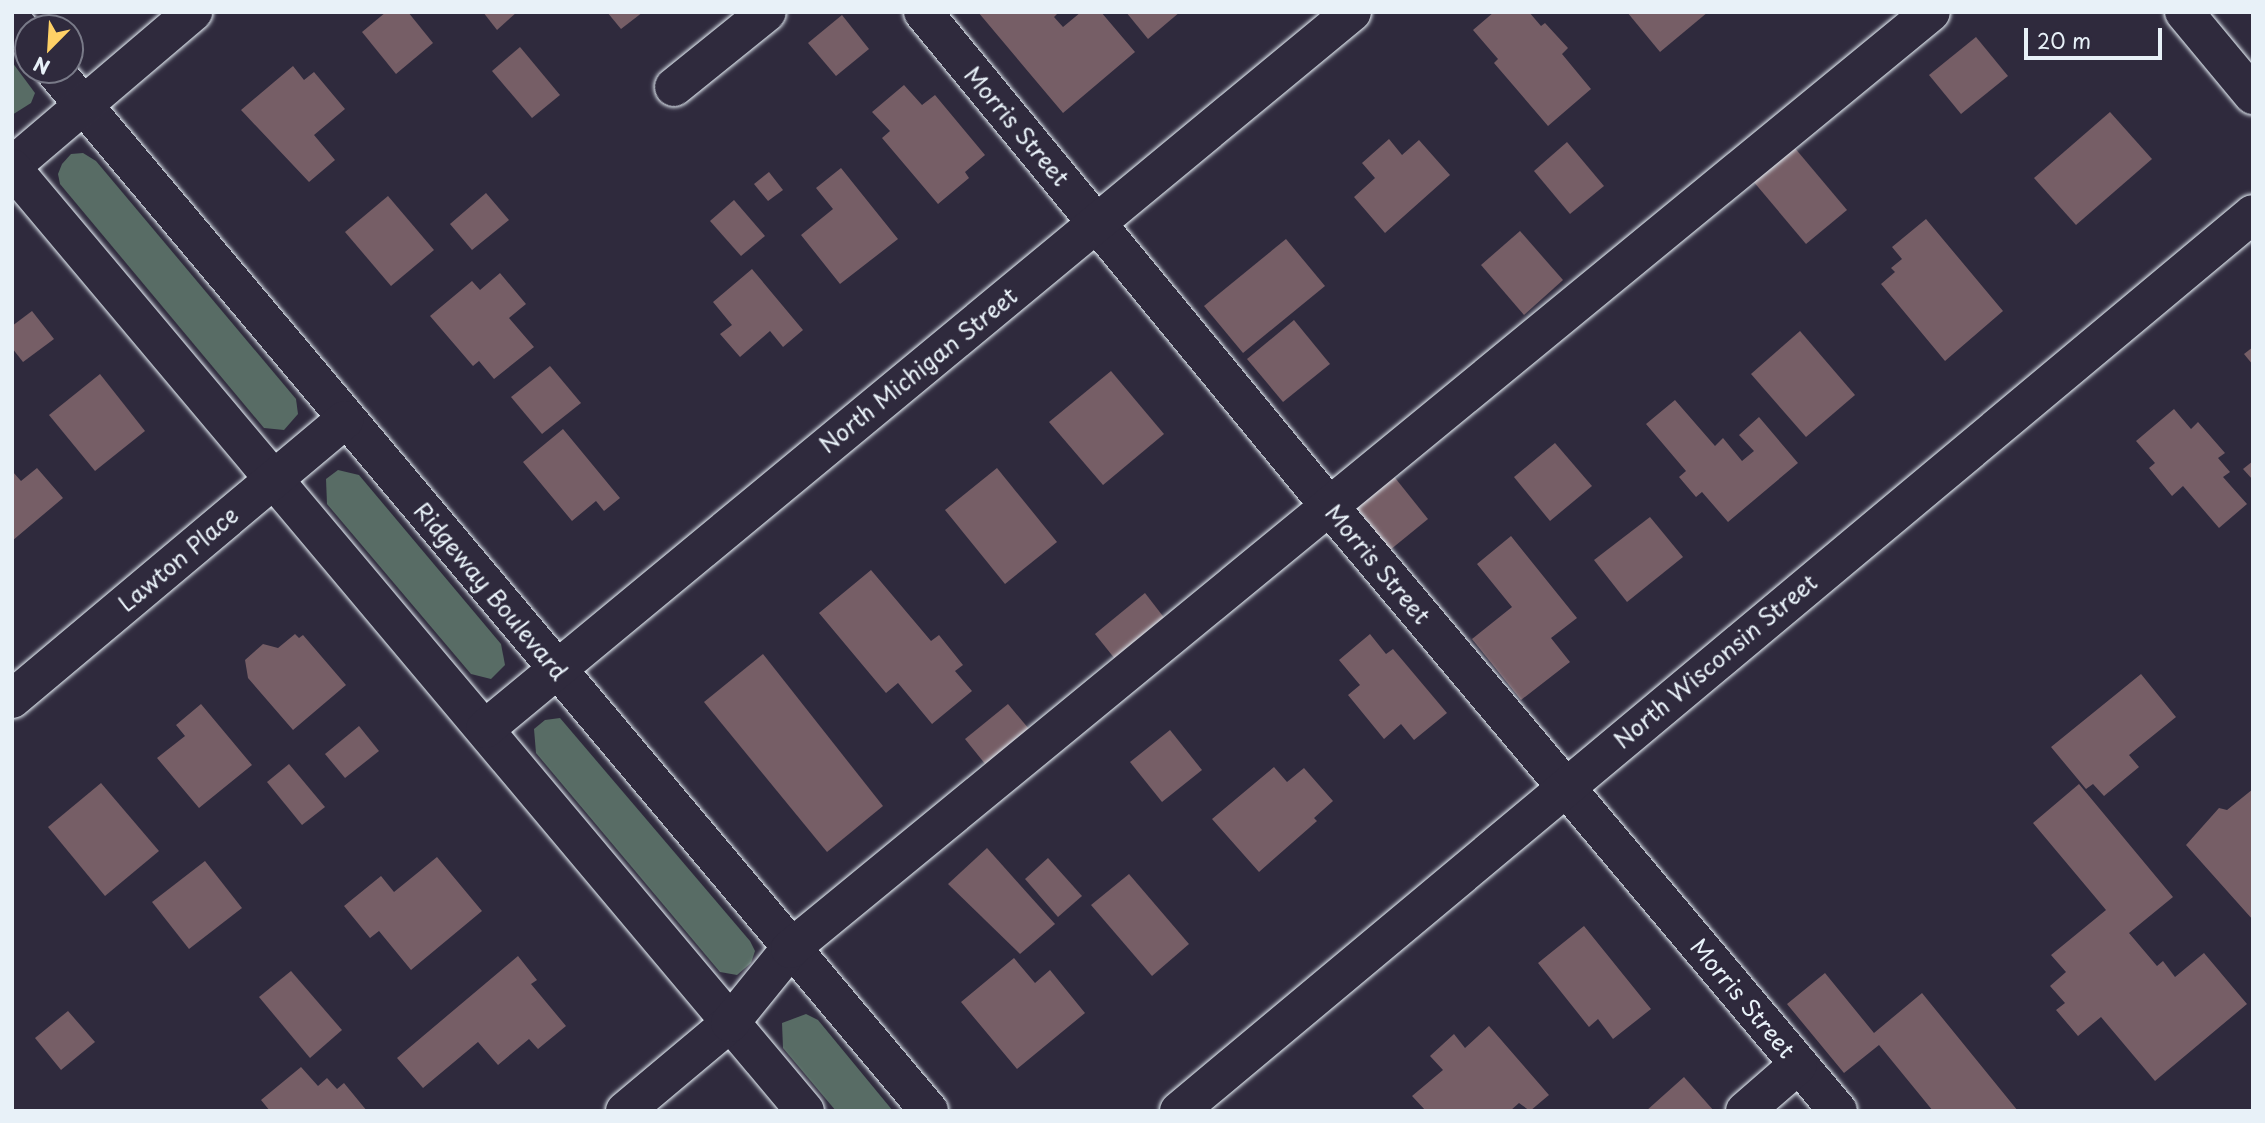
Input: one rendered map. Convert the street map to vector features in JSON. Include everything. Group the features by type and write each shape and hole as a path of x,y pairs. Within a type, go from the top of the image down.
{"street":[{"path":"193,12 12,167 805,1111"},
{"path":"674,87 767,12"},
{"name":"Morris Street","path":"923,12 1330,507 1839,1111"},
{"name":"North Michigan Street","path":"485,729 1352,12"},
{"path":"625,1111 730,1023 790,948 1931,12"},
{"path":"2184,12 2253,95"},
{"name":"Ridgeway Boulevard","path":"66,84 929,1111"},
{"name":"North Wisconsin Street","path":"1179,1111 2253,214"},
{"name":"Lawton Place","path":"12,699 345,419"},
{"path":"1745,1111 1798,1065"}],"green space":[{"path":"12,62 14,84 28,84 35,93 31,103 12,115"},
{"path":"83,153 96,161 296,399 298,414 284,430 264,428 60,184 58,174 62,164 71,154"},
{"path":"338,470 359,475 501,644 505,665 491,679 471,674 327,504 326,479"},
{"path":"560,718 750,941 755,951 751,963 737,975 720,972 536,753 534,729 545,720"},
{"path":"806,1014 818,1020 893,1111 836,1111 783,1048 782,1023"}],"building":[{"path":"386,12 408,12 433,43 396,74 362,32"},
{"path":"483,12 517,12 497,30"},
{"path":"607,12 643,12 621,29"},
{"path":"978,12 1059,12 1054,17 1063,27 1081,12 1101,12 1135,52 1063,113"},
{"path":"1126,12 1180,12 1148,39"},
{"path":"1494,12 1529,12 1541,26 1545,23 1568,48 1562,54 1591,89 1548,126 1494,63 1498,59 1473,30"},
{"path":"1627,12 1708,12 1660,52"},
{"path":"842,15 869,49 836,76 808,43"},
{"path":"1976,37 2008,76 1961,114 1929,75"},
{"path":"520,47 560,95 532,118 492,71"},
{"path":"293,66 304,80 314,72 345,109 314,135 335,160 309,182 241,110"},
{"path":"904,85 922,105 935,95 985,155 965,172 969,178 938,204 882,138 890,131 872,112"},
{"path":"2110,112 2152,159 2076,225 2034,178"},
{"path":"1389,139 1402,155 1419,140 1450,175 1385,233 1354,197 1375,178 1362,163"},
{"path":"1567,142 1604,186 1570,214 1534,171"},
{"path":"1794,147 1847,210 1806,244 1753,181"},
{"path":"841,168 898,239 840,284 801,235 833,209 816,188"},
{"path":"769,172 783,190 768,201 754,184"},
{"path":"486,193 509,220 472,250 450,224"},
{"path":"388,196 434,250 391,286 345,232"},
{"path":"734,200 765,236 741,256 710,221"},
{"path":"1926,219 2003,311 1945,361 1881,284 1895,272 1891,268 1902,259 1892,247"},
{"path":"1520,231 1563,280 1524,315 1481,265"},
{"path":"1286,239 1325,286 1243,353 1204,306"},
{"path":"752,269 803,330 783,347 770,331 740,357 720,334 732,325 713,302"},
{"path":"500,273 526,304 509,318 534,347 494,379 479,361 473,366 430,316 472,281 480,290"},
{"path":"32,311 54,339 23,362 12,348 12,326"},
{"path":"1294,320 1330,364 1283,402 1247,359"},
{"path":"1800,331 1855,395 1806,437 1751,374"},
{"path":"2253,347 2253,365 2244,354"},
{"path":"550,366 581,403 542,434 511,397"},
{"path":"1111,371 1164,434 1103,485 1049,422"},
{"path":"100,374 145,431 95,471 49,415"},
{"path":"1675,400 1715,446 1723,438 1742,461 1754,451 1739,435 1759,417 1798,463 1728,522 1702,492 1696,497 1679,477 1686,471 1646,424"},
{"path":"2174,409 2191,429 2198,422 2225,453 2218,458 2230,472 2223,477 2247,504 2219,528 2183,486 2172,496 2149,468 2155,463 2136,441"},
{"path":"563,429 620,498 604,511 596,501 572,521 523,462"},
{"path":"1555,443 1592,486 1550,521 1514,477"},
{"path":"2253,461 2253,480 2243,469"},
{"path":"37,468 63,498 12,541 12,471 21,481"},
{"path":"997,468 1057,542 1005,584 945,510"},
{"path":"1392,474 1428,519 1390,550 1354,504"},
{"path":"1650,517 1683,557 1627,602 1594,560"},
{"path":"1511,536 1577,618 1551,638 1570,662 1521,700 1472,639 1512,607 1477,564"},
{"path":"871,570 931,641 939,635 963,665 955,671 972,691 932,724 898,683 886,693 819,613"},
{"path":"1145,593 1169,624 1119,664 1095,634"},
{"path":"295,634 299,638 303,635 346,685 293,730 248,678 245,660 263,644 278,648"},
{"path":"1370,634 1386,654 1393,649 1447,713 1414,740 1401,724 1384,739 1348,695 1360,685 1339,660"},
{"path":"763,654 883,806 827,852 704,702"},
{"path":"2141,674 2176,717 2129,755 2139,767 2104,796 2093,784 2086,789 2051,747"},
{"path":"201,704 252,765 199,808 157,758 185,736 176,725"},
{"path":"1008,704 1034,735 990,770 965,739"},
{"path":"359,726 379,751 345,778 325,754"},
{"path":"1170,730 1202,770 1162,802 1130,762"},
{"path":"289,764 325,807 302,825 267,782"},
{"path":"1274,767 1287,782 1304,768 1333,801 1314,818 1317,821 1259,872 1212,819"},
{"path":"101,783 159,851 105,896 48,827"},
{"path":"2079,784 2173,897 2129,933 2157,966 2163,961 2175,977 2204,953 2247,1004 2155,1081 2101,1017 2078,1036 2056,1010 2065,1003 2050,986 2066,972 2051,955 2106,910 2033,823"},
{"path":"2253,789 2253,920 2186,845 2219,808 2227,810"},
{"path":"987,848 1055,924 1020,954 948,884"},
{"path":"437,857 482,911 411,970 379,931 370,938 344,906 381,876 394,892"},
{"path":"1048,858 1082,896 1058,917 1025,879"},
{"path":"205,861 242,908 189,949 152,902"},
{"path":"1129,874 1189,944 1152,976 1091,905"},
{"path":"1584,926 1651,1009 1613,1039 1598,1019 1589,1027 1538,963"},
{"path":"518,956 537,980 531,984 566,1026 538,1049 529,1039 498,1065 478,1042 423,1088 397,1058"},
{"path":"1014,958 1035,983 1050,970 1085,1013 1017,1069 961,1002"},
{"path":"291,971 342,1030 310,1058 259,997"},
{"path":"1825,973 1874,1033 1922,993 2018,1111 1933,1111 1879,1045 1844,1073 1787,1004"},
{"path":"68,1011 95,1042 61,1070 35,1038"},
{"path":"1489,1026 1549,1095 1530,1111 1519,1103 1510,1111 1426,1111 1412,1096 1443,1070 1430,1056 1454,1034 1465,1048"},
{"path":"301,1067 318,1086 327,1078 337,1089 344,1083 367,1111 270,1111 261,1100"},
{"path":"1684,1077 1714,1111 1646,1111"}]}
